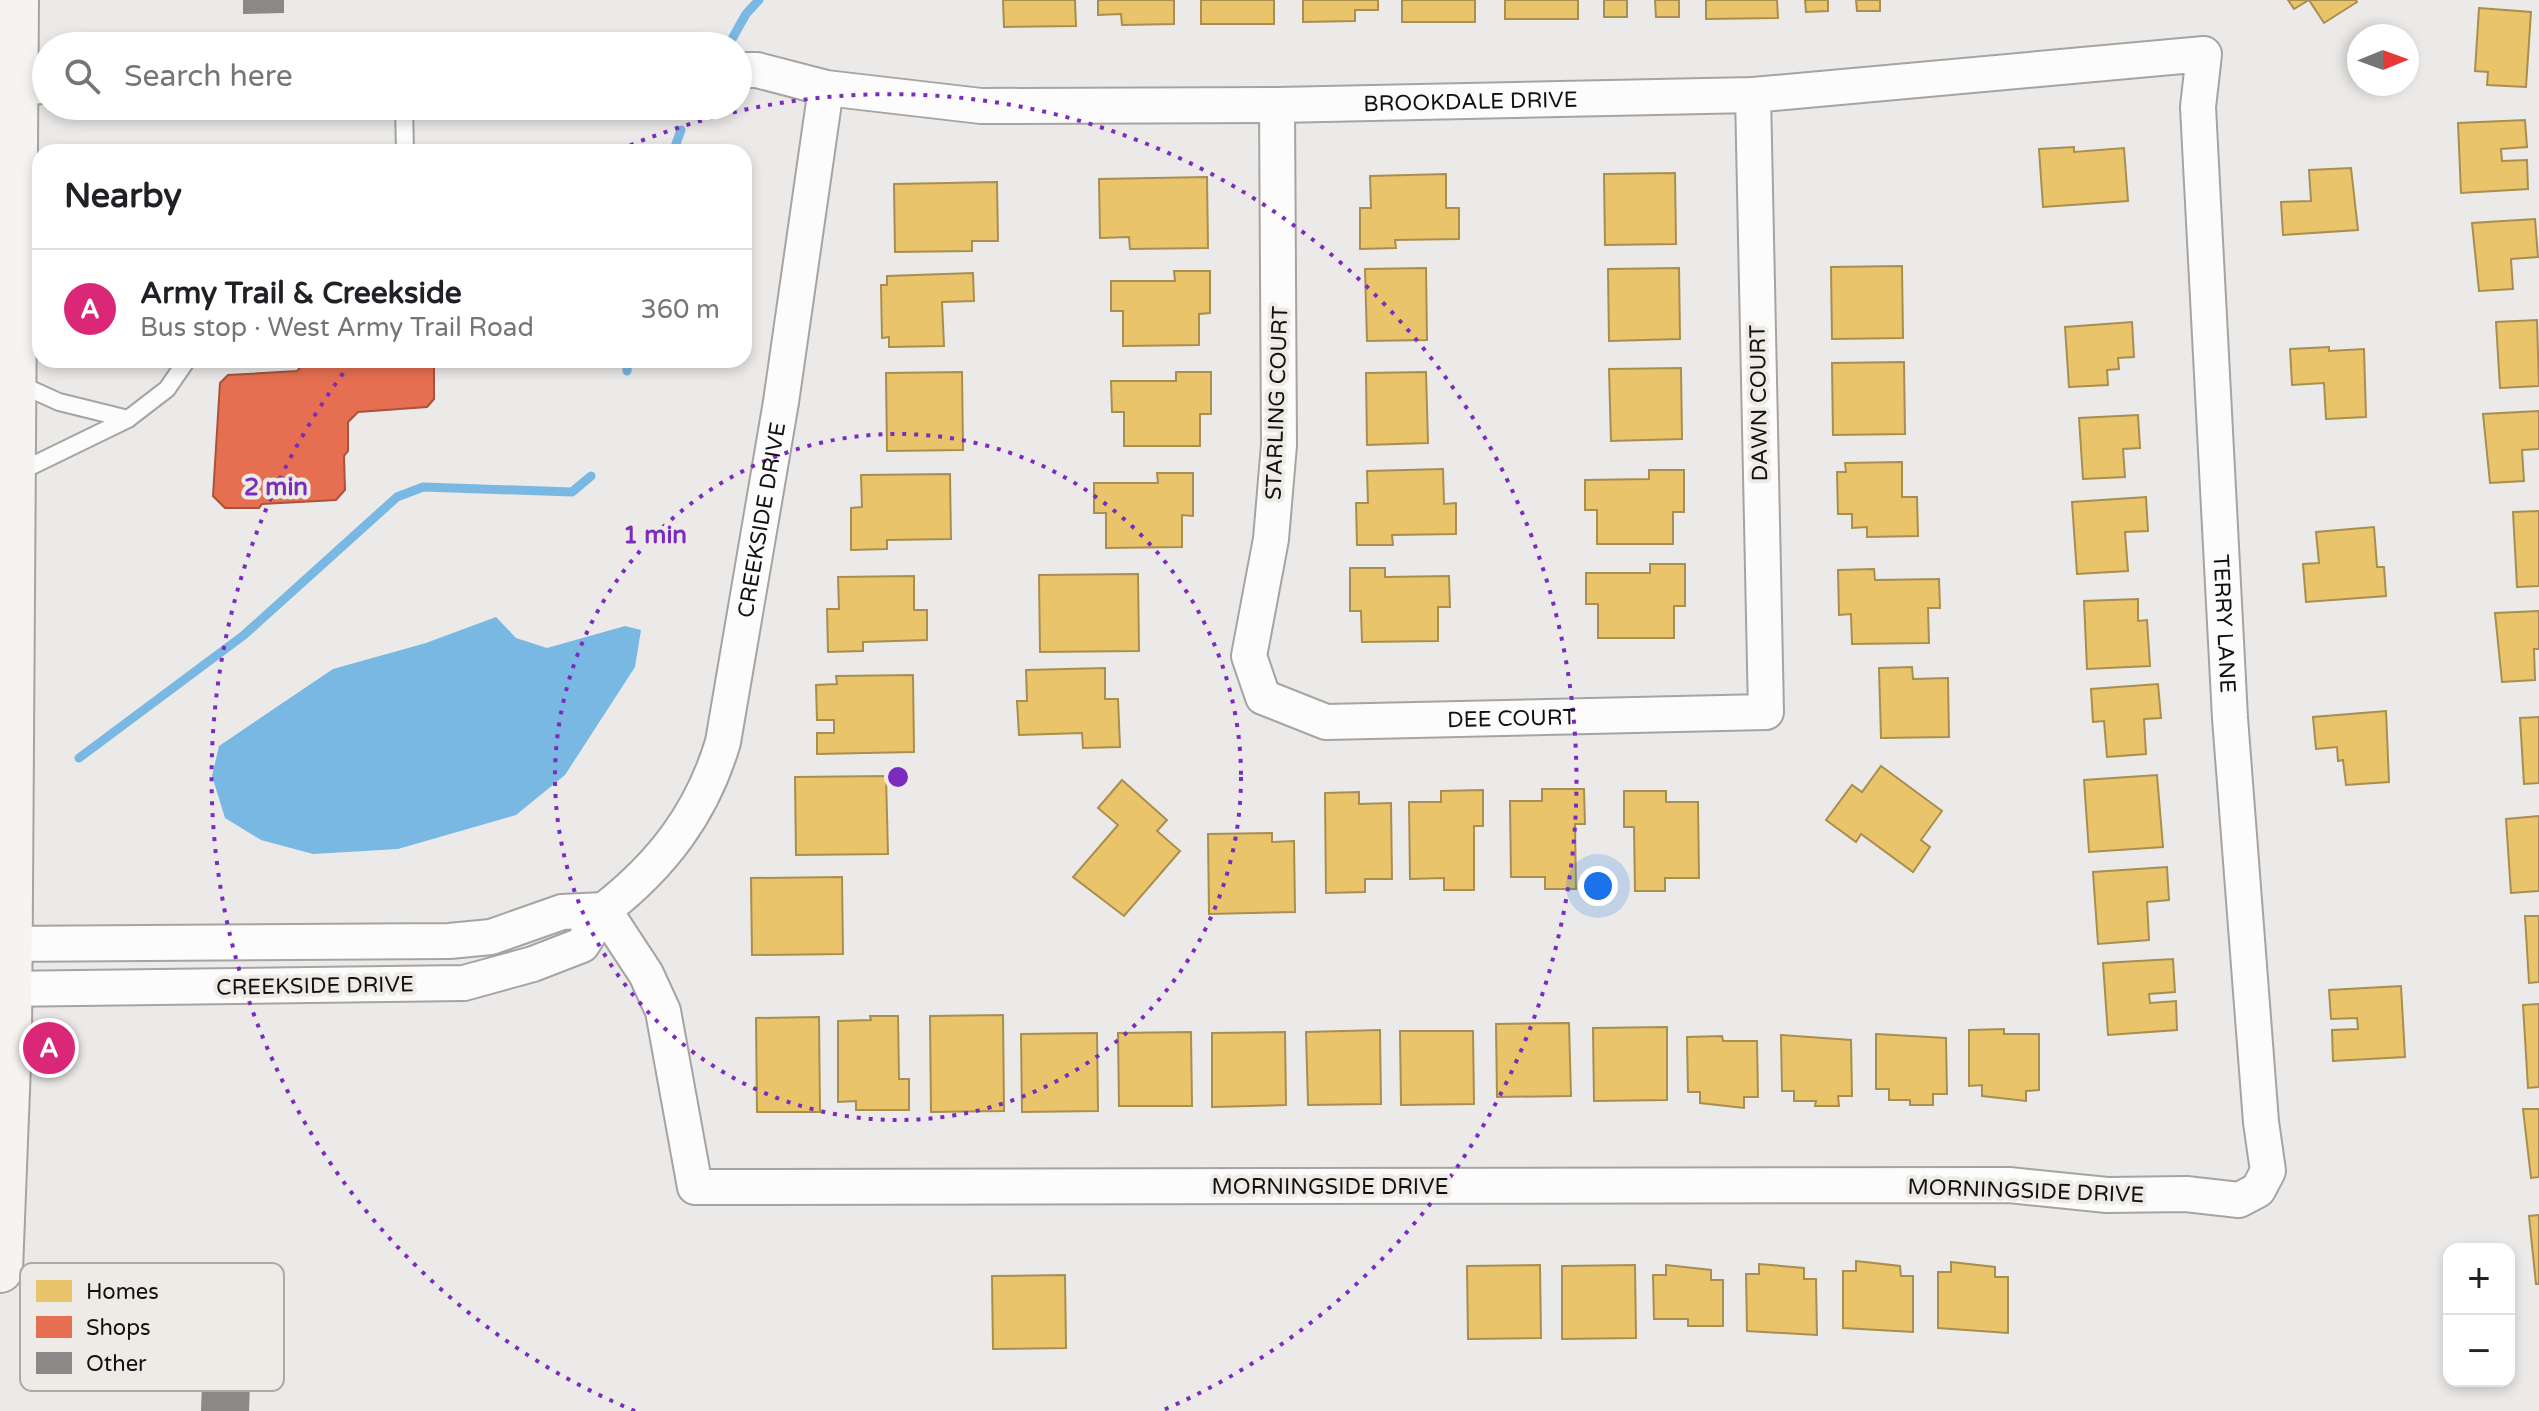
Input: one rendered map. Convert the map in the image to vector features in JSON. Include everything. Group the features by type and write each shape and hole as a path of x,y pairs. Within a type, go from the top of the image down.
{"main road":[{"path":"0,1270 12,381 19,103 16,0"}],"street":[{"name":"BROOKDALE DRIVE","path":"752,70 826,88 981,106 1277,105 1753,95 2204,54"},
{"name":"TERRY LANE","path":"2204,54 2198,107 2228,686 2261,1122 2268,1171 2258,1190"},
{"name":"CREEKSIDE DRIVE","path":"5,988 464,983 582,945 604,910 640,882 682,833 712,780 723,742 781,402 826,88"},
{"name":"DAWN COURT","path":"1753,95 1766,712"},
{"name":"STARLING COURT","path":"1263,697 1249,656 1271,539 1279,445 1277,105"},
{"name":"DEE COURT","path":"1263,697 1326,722 1766,712"},
{"name":"MORNINGSIDE DRIVE","path":"604,910 646,974 663,1011 695,1187 2009,1185 2107,1195 2186,1194 2239,1200 2258,1190"},
{"name":"CREEKSIDE DRIVE","path":"5,944 449,941 491,937 562,912 604,910"},
{"path":"320,942 320,985"}],"lane":[{"path":"404,120 405,144"},
{"path":"12,476 128,419 167,389 181,368"},
{"path":"12,381 59,402 128,419"}],"water":[{"path":"496,617 516,638 547,648 625,626 641,630 635,667 565,775 516,815 398,849 313,854 261,840 225,818 212,776 219,746 333,669 426,643"}],"building: Homes":[{"path":"1003,0 1075,0 1076,26 1004,27"},
{"path":"1098,0 1174,0 1174,24 1122,25 1121,14 1098,15"},
{"path":"1201,0 1274,0 1274,24 1201,24"},
{"path":"1303,0 1378,0 1378,10 1355,10 1355,21 1303,22"},
{"path":"1402,0 1475,0 1475,22 1402,22"},
{"path":"1505,0 1578,0 1578,19 1505,19"},
{"path":"1604,0 1627,0 1627,17 1604,17"},
{"path":"1655,0 1679,0 1679,17 1656,17"},
{"path":"1706,0 1777,0 1778,18 1706,19"},
{"path":"1805,0 1828,0 1828,11 1806,12"},
{"path":"1856,0 1880,0 1880,11 1857,11"},
{"path":"2288,0 2309,0 2294,9"},
{"path":"2309,0 2356,0 2357,2 2324,23"},
{"path":"2479,8 2531,12 2526,87 2487,85 2488,72 2475,71"},
{"path":"2525,120 2527,147 2501,149 2502,161 2527,160 2528,189 2461,193 2458,123"},
{"path":"2074,147 2074,152 2124,148 2128,201 2043,207 2039,149"},
{"path":"2351,168 2358,230 2283,235 2281,202 2311,201 2309,170"},
{"path":"1675,173 1676,244 1605,245 1604,174"},
{"path":"1446,174 1446,208 1459,208 1459,239 1395,240 1396,248 1360,249 1360,208 1371,208 1370,176"},
{"path":"1207,177 1208,248 1130,249 1129,237 1100,238 1099,179"},
{"path":"997,182 998,241 972,241 972,251 895,252 894,184"},
{"path":"2535,219 2538,257 2511,259 2513,289 2479,291 2472,223"},
{"path":"1902,266 1903,338 1832,339 1831,267"},
{"path":"1426,268 1427,340 1367,341 1365,269"},
{"path":"1679,268 1680,339 1609,341 1608,269"},
{"path":"1174,271 1210,271 1210,313 1199,314 1199,345 1123,346 1123,311 1111,311 1111,281 1175,281"},
{"path":"973,273 974,301 942,302 944,346 889,347 889,337 882,338 881,285 887,285 887,276"},
{"path":"2537,320 2539,386 2500,388 2496,322"},
{"path":"2132,322 2134,357 2118,358 2119,369 2107,370 2108,385 2069,387 2065,327"},
{"path":"2329,347 2329,351 2364,349 2366,417 2326,419 2324,383 2292,385 2290,349"},
{"path":"1904,362 1905,434 1833,435 1832,363"},
{"path":"1681,368 1682,439 1611,441 1609,369"},
{"path":"962,372 963,450 887,451 886,373"},
{"path":"1176,372 1211,372 1211,414 1200,414 1200,446 1124,446 1124,412 1112,412 1111,381 1176,381"},
{"path":"1426,372 1428,443 1367,445 1366,373"},
{"path":"2539,411 2539,449 2522,450 2524,481 2490,483 2483,414"},
{"path":"2138,415 2140,448 2123,449 2125,477 2083,479 2079,418"},
{"path":"1902,462 1902,497 1917,497 1918,536 1867,537 1867,527 1852,528 1852,514 1838,514 1837,472 1846,472 1845,463"},
{"path":"1443,469 1444,504 1456,503 1456,534 1392,535 1393,545 1357,545 1356,503 1368,503 1367,471"},
{"path":"1649,470 1684,470 1684,512 1673,512 1673,544 1597,544 1597,510 1585,510 1585,480 1649,479"},
{"path":"1157,473 1193,473 1193,516 1182,515 1182,547 1106,548 1106,513 1094,513 1094,483 1158,483"},
{"path":"950,474 951,539 887,540 887,549 851,550 851,508 862,507 861,475"},
{"path":"2146,497 2148,531 2125,532 2128,571 2077,574 2072,502"},
{"path":"2539,511 2539,586 2517,587 2513,512"},
{"path":"2374,527 2377,567 2384,567 2386,596 2306,602 2303,564 2319,563 2316,532"},
{"path":"1650,564 1685,564 1685,606 1674,606 1674,638 1598,638 1598,604 1586,604 1586,573 1650,573"},
{"path":"1350,568 1385,568 1385,577 1449,576 1450,607 1438,607 1438,641 1362,642 1361,611 1350,611"},
{"path":"1874,569 1875,580 1939,579 1940,608 1928,608 1929,643 1852,644 1851,614 1839,615 1838,570"},
{"path":"1138,574 1139,651 1040,652 1039,575"},
{"path":"914,576 914,610 927,610 927,640 863,642 863,651 828,652 827,609 839,609 838,577"},
{"path":"2138,599 2138,621 2147,620 2150,666 2087,669 2084,601"},
{"path":"2539,611 2539,649 2534,649 2535,680 2502,682 2495,613"},
{"path":"1912,667 1913,679 1948,678 1949,737 1881,738 1879,668"},
{"path":"1105,668 1105,699 1118,699 1120,747 1083,748 1082,733 1019,735 1017,701 1027,701 1026,670"},
{"path":"913,675 914,752 817,754 817,733 834,733 834,720 817,720 816,685 837,684 836,676"},
{"path":"2158,684 2161,718 2144,719 2146,754 2107,757 2104,721 2093,722 2091,689"},
{"path":"2386,711 2389,782 2346,785 2343,760 2338,761 2337,747 2316,749 2313,717"},
{"path":"2539,717 2539,783 2524,784 2520,718"},
{"path":"1881,766 1942,811 1921,840 1930,847 1913,872 1861,834 1856,842 1826,820 1852,785 1862,792"},
{"path":"2157,775 2163,847 2089,852 2084,780"},
{"path":"886,776 888,854 796,855 795,777"},
{"path":"1122,780 1167,820 1157,831 1180,851 1124,916 1073,877 1118,825 1098,808"},
{"path":"1542,789 1584,789 1585,824 1575,824 1576,889 1545,889 1545,877 1511,877 1510,801 1542,801"},
{"path":"1483,790 1483,826 1474,826 1474,890 1444,890 1444,878 1410,879 1409,802 1441,802 1441,791"},
{"path":"1624,791 1666,791 1666,802 1698,802 1699,878 1665,878 1665,891 1635,891 1634,827 1624,827"},
{"path":"1359,792 1359,804 1391,803 1392,879 1365,879 1365,892 1326,893 1325,793"},
{"path":"2539,816 2539,891 2511,893 2506,819"},
{"path":"1272,833 1272,842 1294,841 1295,912 1209,914 1208,834"},
{"path":"2167,867 2169,900 2147,902 2149,940 2098,944 2093,872"},
{"path":"842,877 843,954 752,955 751,878"},
{"path":"2525,916 2539,916 2539,982 2529,983"},
{"path":"2173,959 2175,992 2149,994 2150,1003 2176,1001 2177,1030 2108,1035 2103,963"},
{"path":"2401,986 2405,1057 2333,1061 2332,1030 2358,1029 2357,1018 2331,1019 2329,990"},
{"path":"2539,1004 2539,1087 2528,1088 2523,1005"},
{"path":"1003,1015 1004,1111 931,1112 930,1016"},
{"path":"870,1016 898,1016 899,1079 909,1079 909,1110 856,1110 856,1101 838,1102 838,1021 871,1020"},
{"path":"819,1017 820,1112 757,1112 756,1018"},
{"path":"1569,1023 1571,1096 1497,1097 1496,1024"},
{"path":"1667,1027 1667,1100 1594,1101 1593,1028"},
{"path":"2004,1029 2004,1034 2039,1034 2039,1090 2026,1091 2026,1101 1982,1096 1982,1085 1969,1086 1969,1030"},
{"path":"1380,1030 1381,1104 1308,1105 1306,1032"},
{"path":"1400,1031 1473,1031 1474,1104 1401,1105"},
{"path":"1191,1032 1192,1106 1119,1106 1118,1033"},
{"path":"1285,1032 1286,1105 1212,1107 1212,1033"},
{"path":"1097,1033 1098,1111 1022,1112 1021,1034"},
{"path":"1876,1034 1946,1038 1947,1094 1933,1094 1933,1105 1910,1105 1910,1100 1889,1100 1889,1089 1876,1089"},
{"path":"1781,1035 1851,1040 1852,1096 1838,1096 1839,1106 1815,1106 1816,1101 1794,1101 1794,1091 1782,1091"},
{"path":"1722,1036 1723,1041 1757,1041 1758,1097 1744,1097 1744,1108 1700,1103 1700,1092 1688,1092 1687,1037"},
{"path":"2523,1109 2539,1109 2539,1177 2531,1178"},
{"path":"2539,1215 2539,1284 2536,1284 2529,1216"},
{"path":"1856,1261 1900,1266 1901,1276 1913,1276 1913,1332 1843,1328 1843,1271 1856,1271"},
{"path":"1951,1262 1995,1267 1995,1277 2008,1277 2008,1333 1938,1328 1938,1272 1951,1272"},
{"path":"1759,1264 1804,1268 1804,1279 1816,1279 1817,1335 1747,1331 1746,1274 1759,1274"},
{"path":"1540,1265 1541,1338 1468,1339 1467,1266"},
{"path":"1635,1265 1636,1338 1562,1339 1562,1266"},
{"path":"1666,1265 1711,1270 1711,1280 1723,1280 1723,1326 1688,1326 1688,1319 1654,1319 1653,1275 1666,1275"},
{"path":"1065,1275 1066,1348 993,1349 992,1276"}],"building: Shops":[{"path":"300,368 434,368 434,399 427,407 358,412 348,422 348,451 344,456 345,490 336,500 262,504 259,508 225,508 213,496 220,383 228,375 297,371"}],"building: Other":[{"path":"243,0 284,0 284,13 243,14"},
{"path":"202,1391 250,1391 249,1411 201,1411"}],"waterway":[{"path":"736,32 759,0"},
{"path":"676,144 681,130"},
{"path":"79,758 244,635 397,497 423,487 572,492 591,476"}],"place":[{"name":"Army Trail & Creekside","path":"49,1048"}]}
